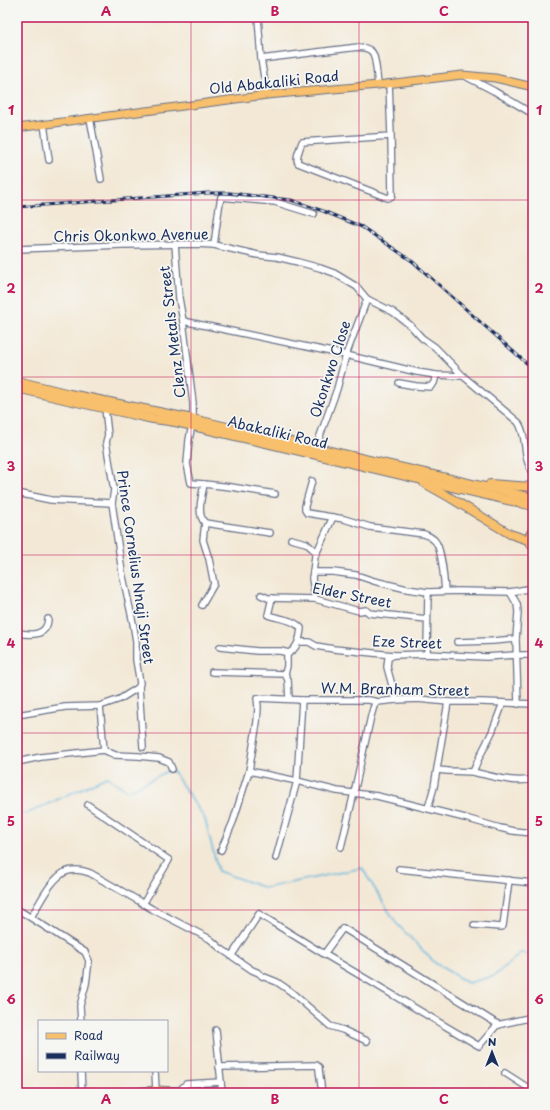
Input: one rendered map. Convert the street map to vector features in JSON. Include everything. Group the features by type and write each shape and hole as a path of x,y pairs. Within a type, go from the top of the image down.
{"highway":[{"name":"Abakaliki Road","path":"17,381 192,422 316,447 533,498"},
{"name":"Abakaliki Road","path":"17,388 155,419 192,422 278,446 533,506"},
{"path":"416,479 510,534 531,544"},
{"path":"467,483 533,487"}],"main road":[{"name":"Old Abakaliki Road","path":"17,128 267,95 378,85 462,75 495,78 533,87"},
{"path":"531,544 529,534 533,530"},
{"path":"123,1093 156,1090 180,1092"}],"street":[{"path":"258,17 261,59 267,95"},
{"path":"261,59 363,47 372,51 374,55 378,85"},
{"path":"462,75 494,91 533,114"},
{"path":"389,83 391,136 392,196 390,198 298,163 297,161 302,142 391,136"},
{"path":"90,118 101,179"},
{"path":"44,124 49,160"},
{"path":"214,245 221,197 274,202 314,214"},
{"name":"Chris Okonkwo Avenue","path":"17,249 122,244 214,245 298,262 334,273 357,287 367,299 393,312 410,325 422,338 435,346 463,376 518,422 522,427 527,460 533,474"},
{"name":"Clenz Metals Street","path":"175,244 179,298 192,403 192,422 187,464 191,483 204,484"},
{"name":"Okonkwo Close","path":"316,447 337,389 346,355 367,299"},
{"path":"183,321 346,355 417,372 436,375 463,376"},
{"path":"398,383 416,386 430,386 434,383 436,375"},
{"name":"Prince Cornelius Nnaji Street","path":"105,408 108,434 106,442 114,490 112,503 122,572 130,602 136,641 136,660 140,683 143,747"},
{"path":"312,481 305,506 307,513 344,519 370,527 424,534 436,541 445,591"},
{"path":"202,605 214,584 209,559 203,540 205,523 202,519 200,504 204,484 275,494"},
{"path":"17,493 51,500 112,503"},
{"path":"315,599 312,578 314,556 333,517"},
{"path":"205,523 270,533"},
{"path":"291,539 306,543 316,552"},
{"path":"313,572 332,572 356,575 407,589 428,592 474,590 510,592 533,588"},
{"path":"427,654 428,592"},
{"path":"510,592 517,604 518,612 516,639 518,704"},
{"name":"Elder Street","path":"261,595 268,598 315,599 359,611 366,610 369,613 427,619"},
{"path":"272,598 268,615 288,620 299,625 301,628 299,642 293,650 287,654 285,674 288,680 289,699"},
{"path":"17,633 29,635 40,633 48,625 48,619"},
{"path":"457,642 516,639"},
{"name":"Eze Street","path":"299,642 309,642 316,646 372,654 427,654 486,657 533,655"},
{"path":"220,647 280,651 289,653"},
{"path":"394,655 388,658 387,667 396,700"},
{"path":"212,672 285,674"},
{"path":"17,715 65,707 100,706 120,699 139,687"},
{"name":"W.M. Branham Street","path":"249,771 257,722 257,698 369,700 377,702 418,699 448,702 533,704"},
{"path":"276,858 298,781 302,700"},
{"path":"342,847 370,716 377,702"},
{"path":"428,808 437,770 448,702"},
{"path":"473,772 504,703"},
{"path":"100,706 104,750"},
{"path":"17,762 104,750 115,755 158,758 169,762 172,769"},
{"path":"437,770 473,772 524,781 533,780"},
{"path":"221,850 233,822 249,771 338,791 377,796 428,808 500,828 533,833"},
{"path":"88,805 168,860 143,904"},
{"path":"399,869 533,883"},
{"path":"31,917 49,887 66,872 81,870 90,873 152,910 210,939 220,948 262,976 277,982 290,991 330,1026 367,1041"},
{"path":"474,925 504,926 509,880"},
{"path":"17,909 85,952 89,961 86,984 80,1006 81,1020"},
{"path":"232,955 259,914 479,1046 499,1025 533,1017"},
{"path":"324,954 343,928 499,1025"},
{"path":"180,1092 221,1092 216,1030"},
{"path":"219,1067 316,1065 319,1067 322,1093"},
{"path":"81,1072 82,1093"},
{"path":"155,1072 156,1090"},
{"path":"505,1073 533,1090"},
{"path":"180,1092 186,1084 221,1082"}],"waterway":[{"path":"17,812 26,814 107,777 128,791 170,770"},
{"path":"173,771 205,819 218,871 265,888 362,868 396,923 435,963 468,983 494,976 522,952 533,957"}],"railway":[{"path":"17,207 208,193 230,193 291,200 362,227 412,261 533,369"}]}
